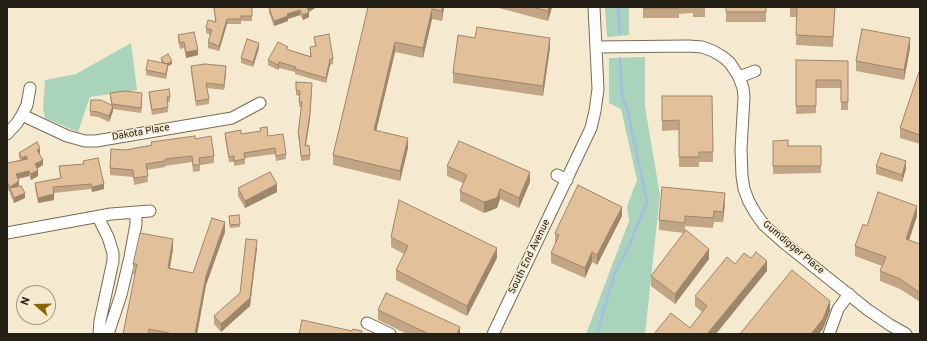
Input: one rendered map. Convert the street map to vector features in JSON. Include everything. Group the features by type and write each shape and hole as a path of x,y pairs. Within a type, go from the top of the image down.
{"street":[{"name":"South End Avenue","path":"493,334 562,178 591,128 598,90 594,7"},
{"name":"Gumdigger Place","path":"596,47 702,47 723,57 735,69 739,77 744,97 742,149 742,176 744,189 749,202 764,225 783,242 890,326 906,334"},
{"path":"739,77 754,71"},
{"path":"7,134 17,123 27,105 30,88"},
{"name":"Dakota Place","path":"22,115 67,136 84,141 96,141 232,118 260,104"},
{"path":"7,233 126,212 134,213 150,211"},
{"path":"108,334 122,295 136,224 136,216 134,213"},
{"path":"98,217 108,237 113,253 99,334"},
{"path":"829,334 838,309 849,294"},
{"path":"367,323 390,334"}],"green space":[{"path":"605,7 629,7 629,35 607,37"},
{"path":"131,43 137,90 90,97 78,132 45,118 43,108 45,80 76,74"},
{"path":"645,57 645,107 660,195 645,334 586,334 629,221 627,206 637,180 621,109 609,103 609,58"}],"building":[{"path":"252,7 252,16 241,16 241,19 227,19 219,46 208,42 212,30 206,28 208,20 216,22 214,8"},
{"path":"307,7 309,12 303,15 300,10 287,14 288,16 274,21 269,8"},
{"path":"368,7 442,7 442,11 432,9 423,48 395,42 374,130 408,138 400,171 333,155"},
{"path":"532,7 549,7 548,11"},
{"path":"679,7 679,8 643,8"},
{"path":"726,7 766,7 766,12 726,12"},
{"path":"797,7 835,7 833,37 796,35"},
{"path":"477,27 550,38 543,86 453,73 458,35 475,38"},
{"path":"862,29 910,38 904,70 856,61"},
{"path":"194,32 198,50 186,52 184,42 180,43 178,35"},
{"path":"329,34 333,59 330,59 326,78 295,69 296,67 279,62 278,65 268,60 278,42 288,47 286,49 311,57 310,47 316,46 314,37"},
{"path":"247,39 259,43 253,62 241,58"},
{"path":"168,54 172,61 167,64 164,63 161,58"},
{"path":"148,60 168,64 166,74 146,70"},
{"path":"796,60 848,61 848,102 841,102 841,80 816,80 816,106 796,106"},
{"path":"205,64 226,66 224,85 206,83 209,99 196,101 191,66"},
{"path":"920,69 920,135 900,128"},
{"path":"296,82 312,83 310,113 305,146 309,145 310,155 301,156 298,134 302,102 299,102 300,91 296,90"},
{"path":"169,89 170,97 167,97 168,107 152,110 149,92"},
{"path":"125,91 142,93 141,108 112,104 110,93"},
{"path":"662,96 712,96 713,152 699,152 699,157 679,157 679,120 662,121"},
{"path":"91,100 101,100 113,106 109,116 90,111"},
{"path":"267,127 268,136 283,134 286,154 276,156 275,148 244,153 245,159 234,161 234,156 229,157 225,133 241,130 241,134 261,131 260,128"},
{"path":"195,136 195,139 211,136 214,156 199,158 200,165 193,165 192,156 165,159 165,161 146,164 148,176 134,178 133,170 110,168 111,149 126,150 152,145 151,142"},
{"path":"788,140 788,146 821,146 821,166 773,166 773,141"},
{"path":"459,141 530,172 519,198 500,189 497,198 484,202 460,191 467,175 447,166"},
{"path":"37,142 40,148 37,150 43,160 35,164 38,170 31,174 29,171 16,174 19,181 10,187 8,184 7,185 7,163 28,159 26,156 22,158 19,153"},
{"path":"881,153 906,161 902,175 876,166"},
{"path":"98,158 104,184 92,187 91,184 53,187 54,194 38,198 35,183 61,178 59,166 84,164 83,161"},
{"path":"270,172 277,184 245,201 238,188"},
{"path":"578,185 622,207 597,255 592,252 585,268 551,253 559,235 555,233"},
{"path":"21,186 25,193 14,198 10,188"},
{"path":"662,187 725,193 723,212 714,211 713,218 685,216 685,223 659,220"},
{"path":"878,192 917,206 906,239 920,244 920,293 900,279 880,271 886,257 855,246 863,224 867,226"},
{"path":"399,200 497,248 467,306 396,270 408,246 391,237"},
{"path":"239,215 240,224 230,225 229,216"},
{"path":"212,218 225,222 206,276 195,334 169,334 149,329 148,334 123,334 137,264 133,264 140,233 173,239 168,268 193,273"},
{"path":"686,230 709,249 675,294 651,276"},
{"path":"246,239 257,240 250,298 221,324 214,316 240,293"},
{"path":"756,252 767,261 707,334 654,334 671,313 690,328 707,306 695,296 727,257 735,264 744,253 751,258"},
{"path":"792,270 830,301 823,319 811,334 740,334"},
{"path":"386,293 460,327 457,334 429,334 378,310"},
{"path":"302,320 352,331 353,329 362,331 361,334 299,334"}],"waterway":[{"path":"618,7 620,34"},
{"path":"597,334 614,275 629,246 647,202 627,108 622,97 620,58"}]}
